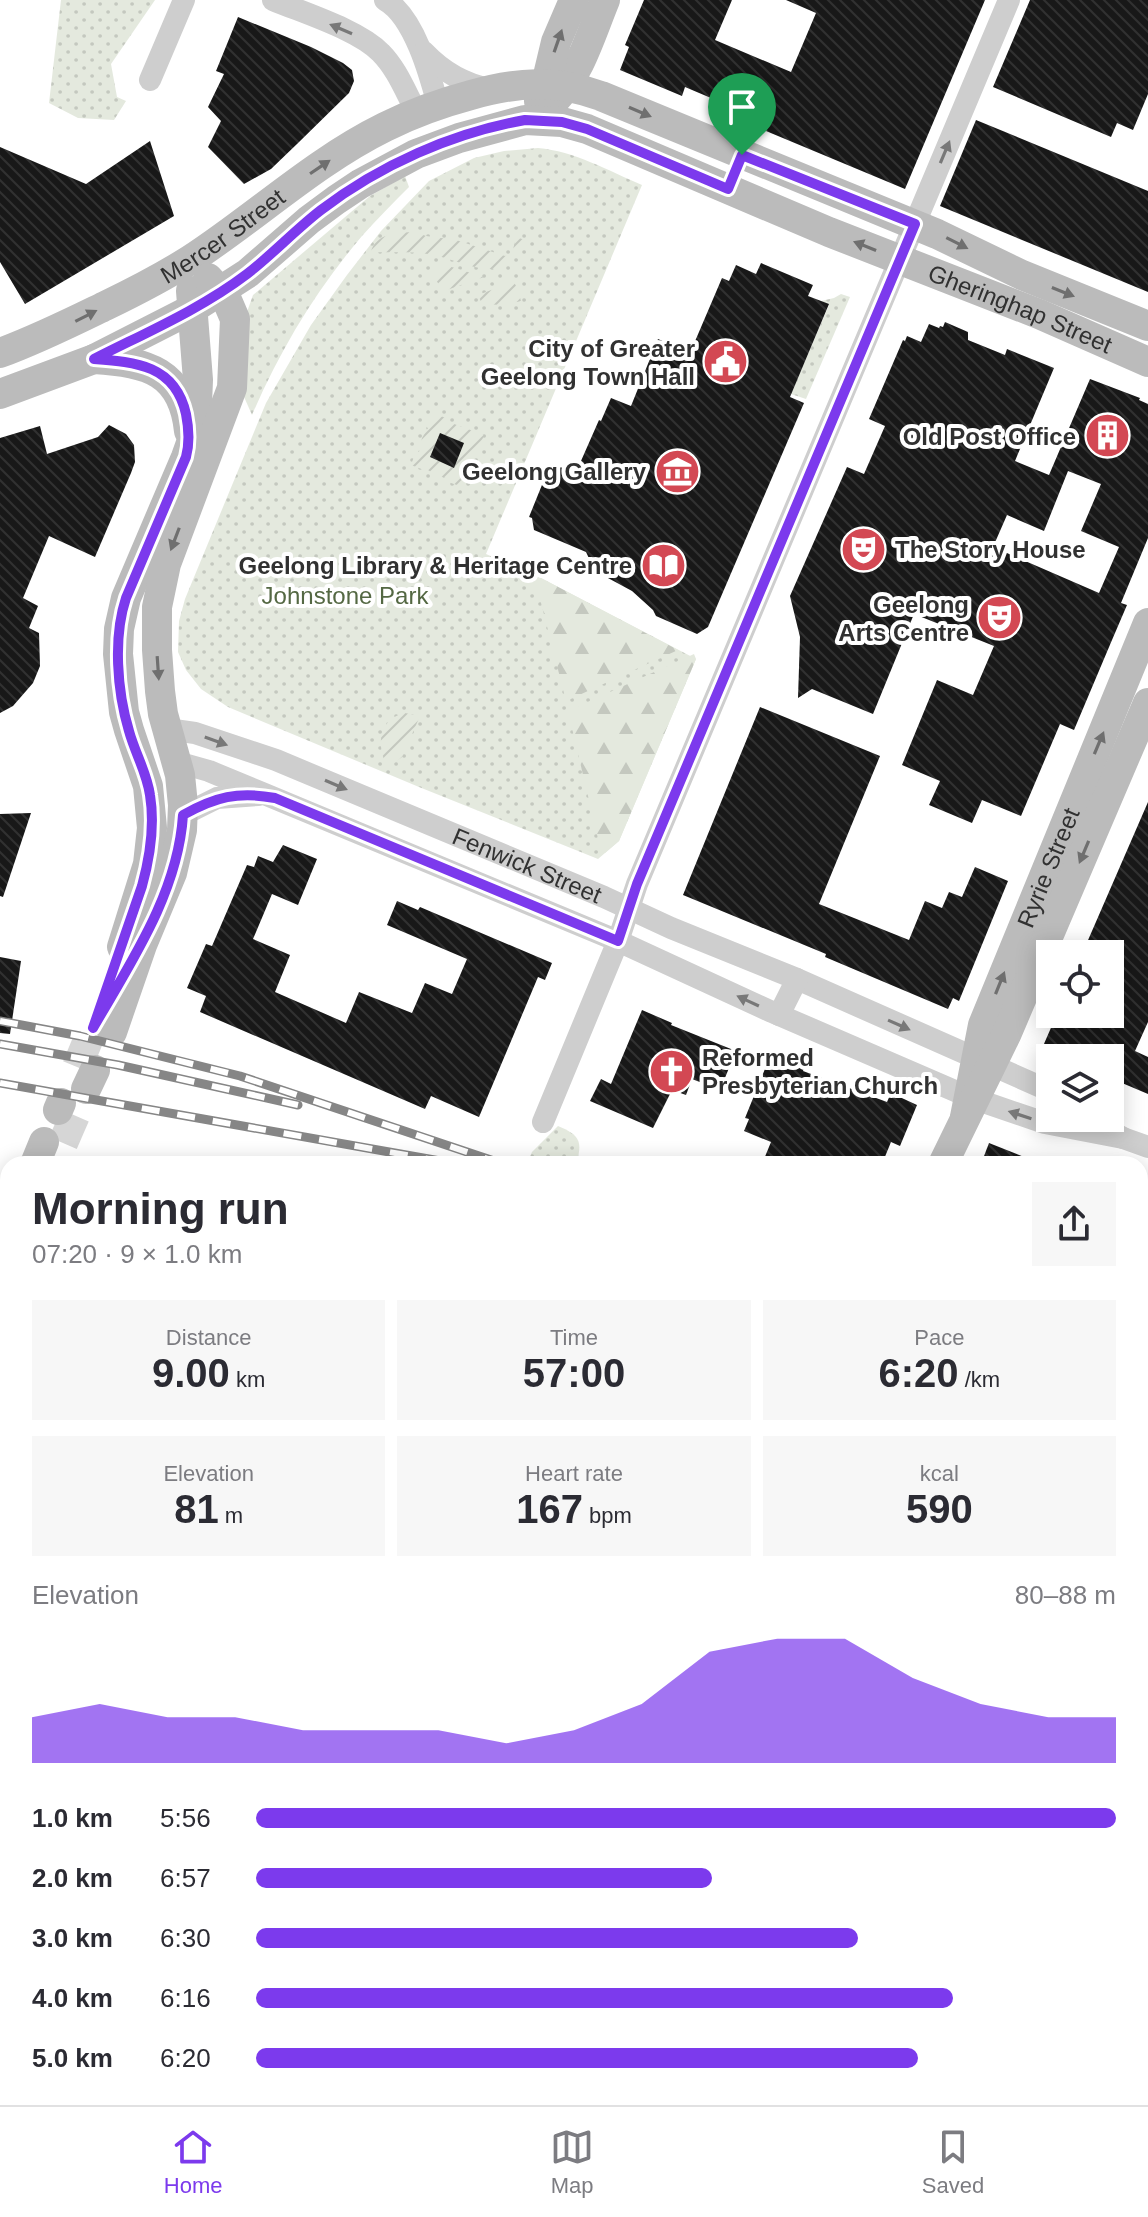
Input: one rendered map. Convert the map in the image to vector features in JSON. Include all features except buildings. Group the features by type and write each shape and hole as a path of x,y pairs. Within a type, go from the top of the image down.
{"street":[{"path":"150,80 184,0"},
{"name":"Gheringhap Street","path":"273,0 351,33 376,48 428,109 443,143 527,120 562,122 587,129 1039,314 1148,362"},
{"name":"Gheringhap Street","path":"385,0 399,12 420,48 436,64 473,85 492,89"},
{"path":"527,120 549,106 556,85 556,42 574,0"},
{"path":"556,85 576,69 605,0"},
{"path":"543,1122 814,460 1009,0"},
{"name":"Gheringhap Street","path":"420,48 428,109"},
{"name":"Gheringhap Street","path":"428,109 515,84 556,85 601,96 915,224 1022,275 1148,326"},
{"name":"Mercer Street","path":"0,353 55,331 148,284 188,261 343,151 385,127 428,109"},
{"name":"Mercer Street","path":"0,394 94,359 192,309 248,273 336,200 387,169 443,143"},
{"path":"728,189 742,155"},
{"path":"112,1032 181,842 183,796 161,700 157,607 166,564 232,388 235,319 232,309 221,292 188,261"},
{"path":"142,945 93,1028 148,864 152,828 150,796 124,712 118,654 120,618 196,429 198,406 188,261"},
{"path":"94,359 135,363 168,379 184,407 189,434 186,457"},
{"name":"Ryrie Street","path":"984,1061 983,1025 1148,623"},
{"name":"Ryrie Street","path":"947,1156 970,1104 984,1061 1148,703"},
{"name":"Fenwick Street","path":"134,744 167,729 195,733 276,760 797,979 1036,1085"},
{"name":"Fenwick Street","path":"134,744 209,771 618,941 970,1104 1123,1138 1148,1147"},
{"name":"Fenwick Street","path":"183,815 224,797 255,795 275,798"},
{"path":"779,1015 797,979"},
{"name":"Fenwick Street","path":"1114,1132 1123,1138"}],"green space":[{"path":"61,0 155,0 111,64 117,97 126,101 114,120 78,118 49,103"},
{"name":"Johnstone Park","path":"538,148 578,157 642,185 486,554 541,578 696,659 619,841 598,859 228,707 201,689 186,670 178,652 179,621 185,599 266,403 311,325 381,231 429,181 474,158"},
{"path":"405,176 409,187 362,236 314,299 287,344 252,415 241,390 247,312 253,295 370,196"},
{"path":"415,232 456,240 505,256 512,254 516,237 525,240 509,265 489,269 428,254 371,252 382,238"},
{"path":"442,264 484,277 444,291 432,275"},
{"path":"507,279 515,284 521,301 503,305 482,304 478,295 494,289"},
{"path":"841,294 850,297 806,399 791,394 829,305 821,301"},
{"path":"432,413 484,435 479,449 475,450 463,487 425,468 411,465 416,451 419,452"},
{"path":"541,578 678,650 566,701 537,587"},
{"path":"694,654 696,659 619,841 605,853 600,847 568,711"},
{"path":"405,713 420,716 402,757 394,763 385,762 381,746 383,732 390,720"},
{"path":"558,1126 578,1140 578,1156 530,1156"}],"tunnel":[{"path":"77,1067 93,1028"},
{"path":"63,1143 76,1113"}],"railway":[{"path":"0,1021 80,1036 240,1076 479,1156"},
{"path":"0,1044 118,1065 298,1105"},
{"path":"0,1083 412,1156"}],"place":[{"name":"City of Greater Geelong Town Hall","path":"726,362"},
{"name":"Old Post Office","path":"1107,436"},
{"name":"Geelong Gallery","path":"677,471"},
{"name":"The Story House","path":"864,549"},
{"name":"Geelong Library & Heritage Centre","path":"663,565"},
{"name":"Geelong Arts Centre","path":"1000,618"},
{"name":"Reformed Presbyterian Church","path":"671,1071"}],"route":[{"path":"525,120 562,122 587,129 728,189 742,155 915,224 637,884 618,941 275,798 255,795 217,798 183,815 181,842 166,890 142,945 93,1028 142,886 151,839 148,786 124,712 118,654 120,618 186,457 189,434 182,400 162,374 135,363 94,359 221,292 323,209 360,184 416,154 459,138 525,120"}]}
